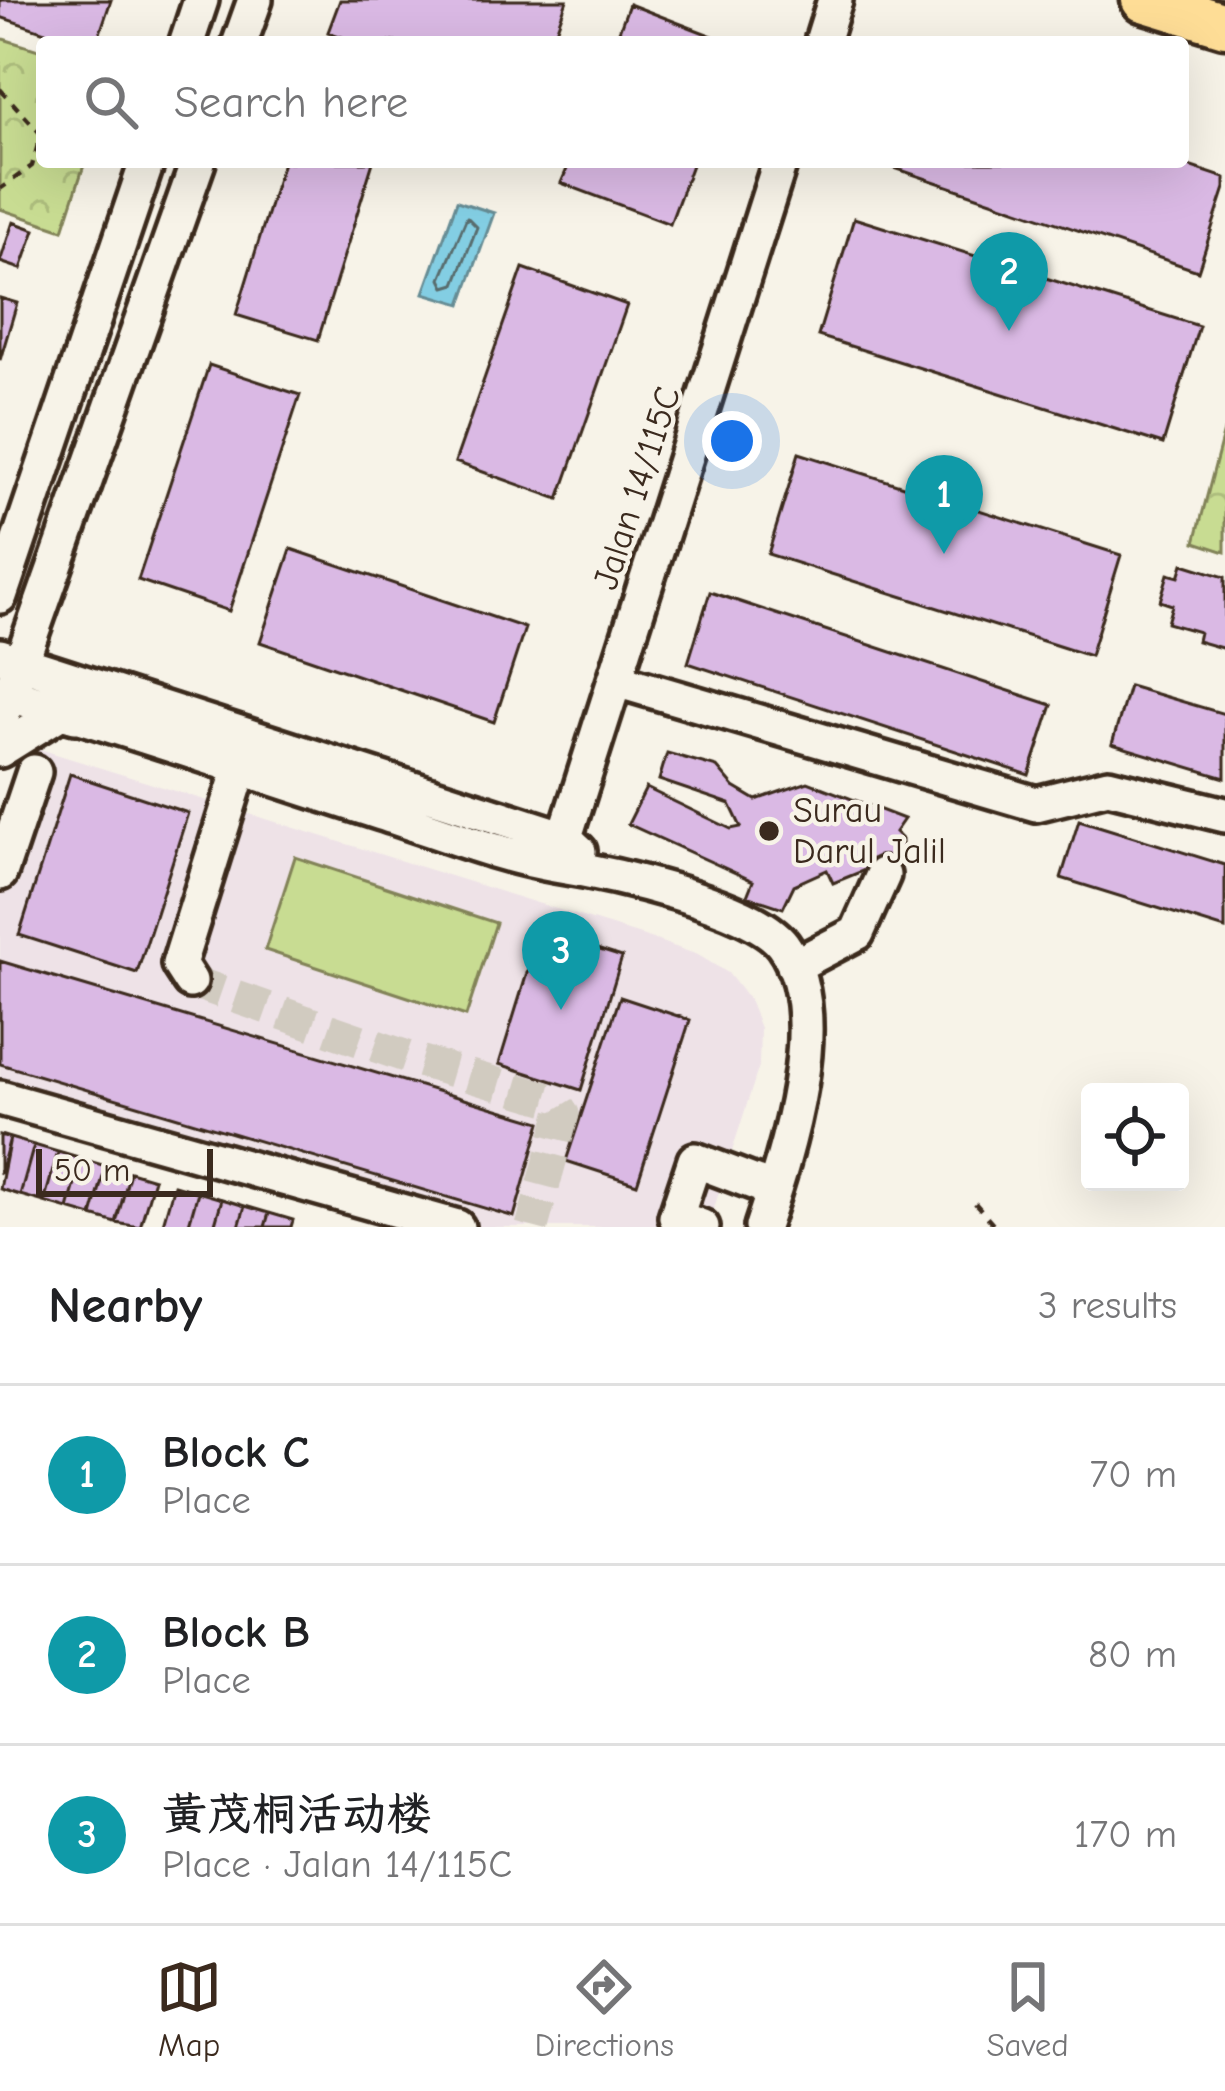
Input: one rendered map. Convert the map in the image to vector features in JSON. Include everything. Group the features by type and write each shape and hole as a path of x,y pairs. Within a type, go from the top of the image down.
{"main road":[{"path":"1143,0 1225,25"}],"street":[{"path":"189,36 201,0"},
{"path":"242,36 255,0"},
{"path":"823,36 835,0"},
{"path":"0,596 145,168"},
{"path":"7,685 37,624 196,168"},
{"name":"Jalan 14/115C","path":"560,851 778,168"},
{"path":"37,624 88,685"},
{"path":"616,680 1036,804 1108,786 1225,815"},
{"path":"7,685 88,685 744,918 782,944 794,965 803,1000 804,1051 762,1227"},
{"path":"7,685 82,719"},
{"path":"0,749 61,712 240,769 560,851"},
{"path":"190,981 179,964 240,769"},
{"path":"0,873 34,772"},
{"path":"794,965 857,933 883,875"},
{"path":"0,1098 457,1227"},
{"path":"702,1227 676,1217 695,1160 774,1190"}],"path":[{"path":"0,88 36,128"},
{"path":"0,188 32,166 36,152"},
{"path":"975,1203 996,1227"}],"shaded area":[{"path":"30,746 644,936 698,955 728,973 749,1000 760,1028 759,1066 708,1227 382,1227 0,1112 0,837"}],"green space":[{"path":"0,38 36,49 36,168 83,168 63,230 0,209"},
{"path":"1225,427 1225,552 1195,542"},
{"path":"295,857 496,923 466,1016 265,950"}],"water":[{"path":"457,201 494,213 461,304 424,293"}],"building":[{"path":"0,0 111,0 99,36 57,36 0,17"},
{"path":"340,0 567,0 554,36 339,36 328,32"},
{"path":"629,4 712,36 617,36"},
{"path":"1189,166 1225,178 1198,271 895,168"},
{"path":"281,168 371,168 318,340 236,315"},
{"path":"567,168 691,168 670,224 561,183"},
{"path":"854,218 1199,326 1163,444 818,336"},
{"path":"13,222 35,230 21,269 0,262"},
{"path":"523,268 627,305 559,499 455,462"},
{"path":"0,298 17,303 0,360"},
{"path":"209,365 300,395 229,611 138,580"},
{"path":"799,453 1121,555 1090,656 768,554"},
{"path":"291,549 525,628 494,722 260,642"},
{"path":"1183,564 1225,577 1225,649 1197,641 1199,632 1167,623 1172,605 1160,601 1168,574 1179,577"},
{"path":"710,592 1052,705 1029,775 688,663"},
{"path":"1129,686 1225,714 1225,778 1112,744"},
{"name":"Surau Darul Jalil","path":"667,753 717,767 734,787 756,800 808,782 904,819 895,832 902,839 902,855 833,883 827,870 794,885 783,908 747,896 753,881 628,824 646,788 731,829 741,827 730,804 659,780"},
{"path":"70,774 188,813 137,973 19,935"},
{"path":"1079,820 1225,865 1225,929 1061,878"},
{"path":"540,931 622,957 581,1090 499,1064"},
{"path":"0,961 541,1122 514,1217 0,1064"},
{"path":"620,997 690,1020 637,1184 566,1161"},
{"path":"0,1135 10,1138 0,1174"},
{"path":"10,1138 34,1145 20,1195 0,1189"},
{"path":"34,1145 58,1152 44,1202 20,1195"},
{"path":"58,1152 82,1159 68,1209 44,1202"},
{"path":"82,1159 106,1166 92,1216 68,1209"},
{"path":"106,1166 130,1172 116,1223 92,1216"},
{"path":"130,1172 154,1179 140,1227 116,1223"},
{"path":"174,1185 198,1192 188,1227 162,1227"},
{"path":"198,1192 222,1199 214,1227 188,1227"},
{"path":"222,1199 245,1206 239,1227 214,1227"},
{"path":"245,1206 269,1213 265,1227 239,1227"},
{"path":"269,1213 293,1220 291,1227 265,1227"}],"tunnel":[{"path":"190,981 419,1061 555,1101 563,1114 532,1227"}],"place":[{"name":"Block B","path":"1009,331"},
{"name":"Block C","path":"944,554"},
{"name":"Surau Darul Jalil","path":"769,831"},
{"name":"黄茂桐活动楼","path":"561,1010"}]}
